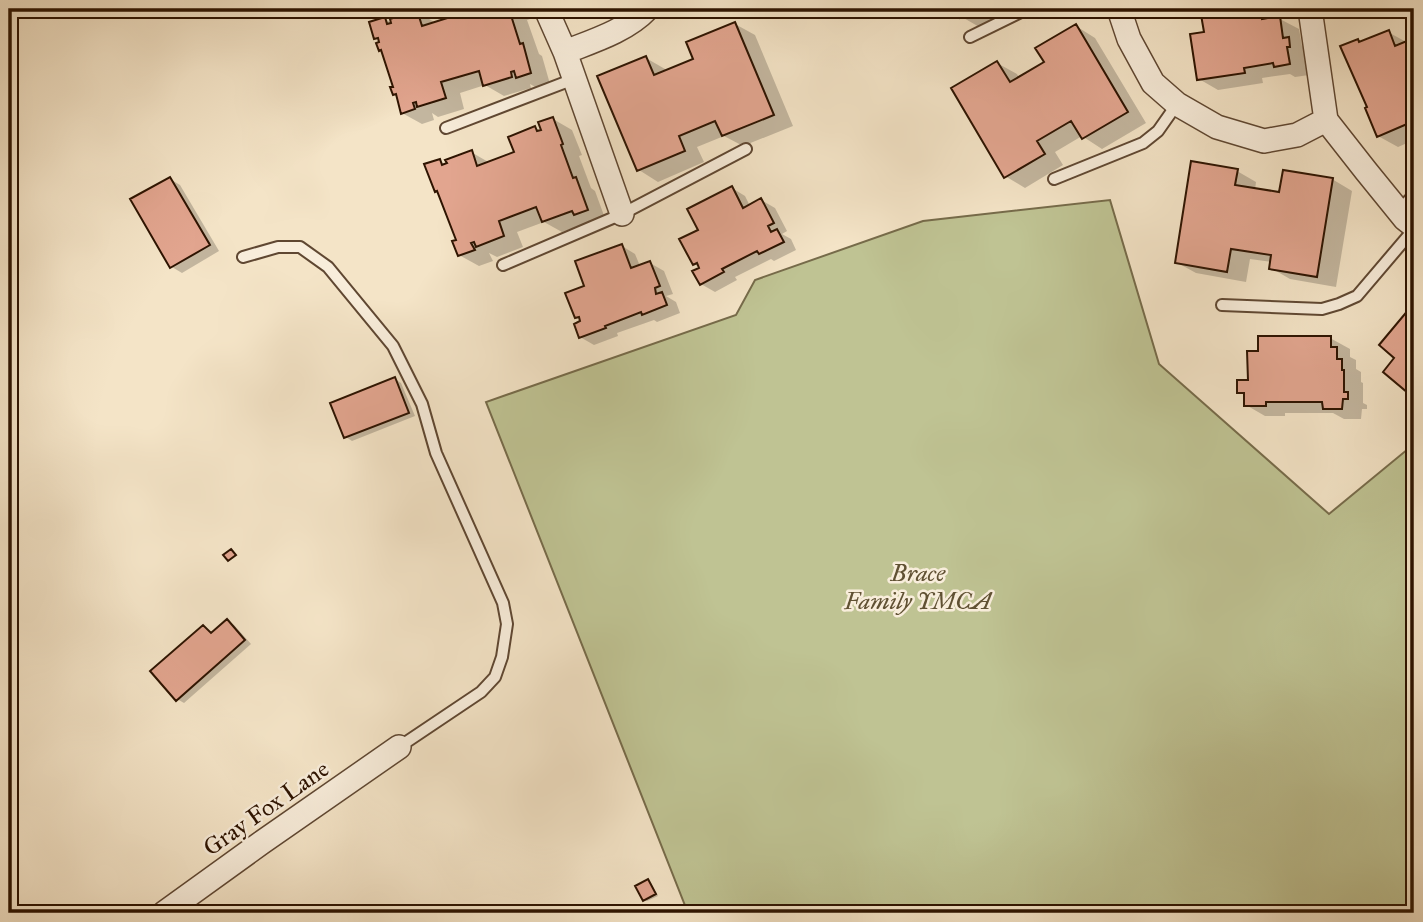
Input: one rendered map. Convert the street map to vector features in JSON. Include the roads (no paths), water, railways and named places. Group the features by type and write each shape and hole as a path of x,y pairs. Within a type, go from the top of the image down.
{"street":[{"path":"546,9 565,52 622,214"},
{"path":"565,52 602,37 638,18 647,9"},
{"path":"1119,9 1129,39 1153,83 1177,104 1217,127 1264,141 1297,135 1326,120"},
{"path":"1310,9 1326,120 1366,172 1410,215"},
{"name":"Gray Fox Lane","path":"164,913 398,747"}],"lane":[{"path":"970,37 1027,9"},
{"path":"446,128 575,79"},
{"path":"1054,178 1143,143 1158,131 1177,104"},
{"path":"503,265 622,214 746,149"},
{"path":"1222,305 1322,309 1357,296 1410,215"},
{"path":"243,257 278,247 300,247 328,267 393,346 422,404 436,453 503,603 507,624 502,657 495,677 481,692 398,747"}],"park label":[{"name":"Brace Family YMCA","path":"918,587"}]}
